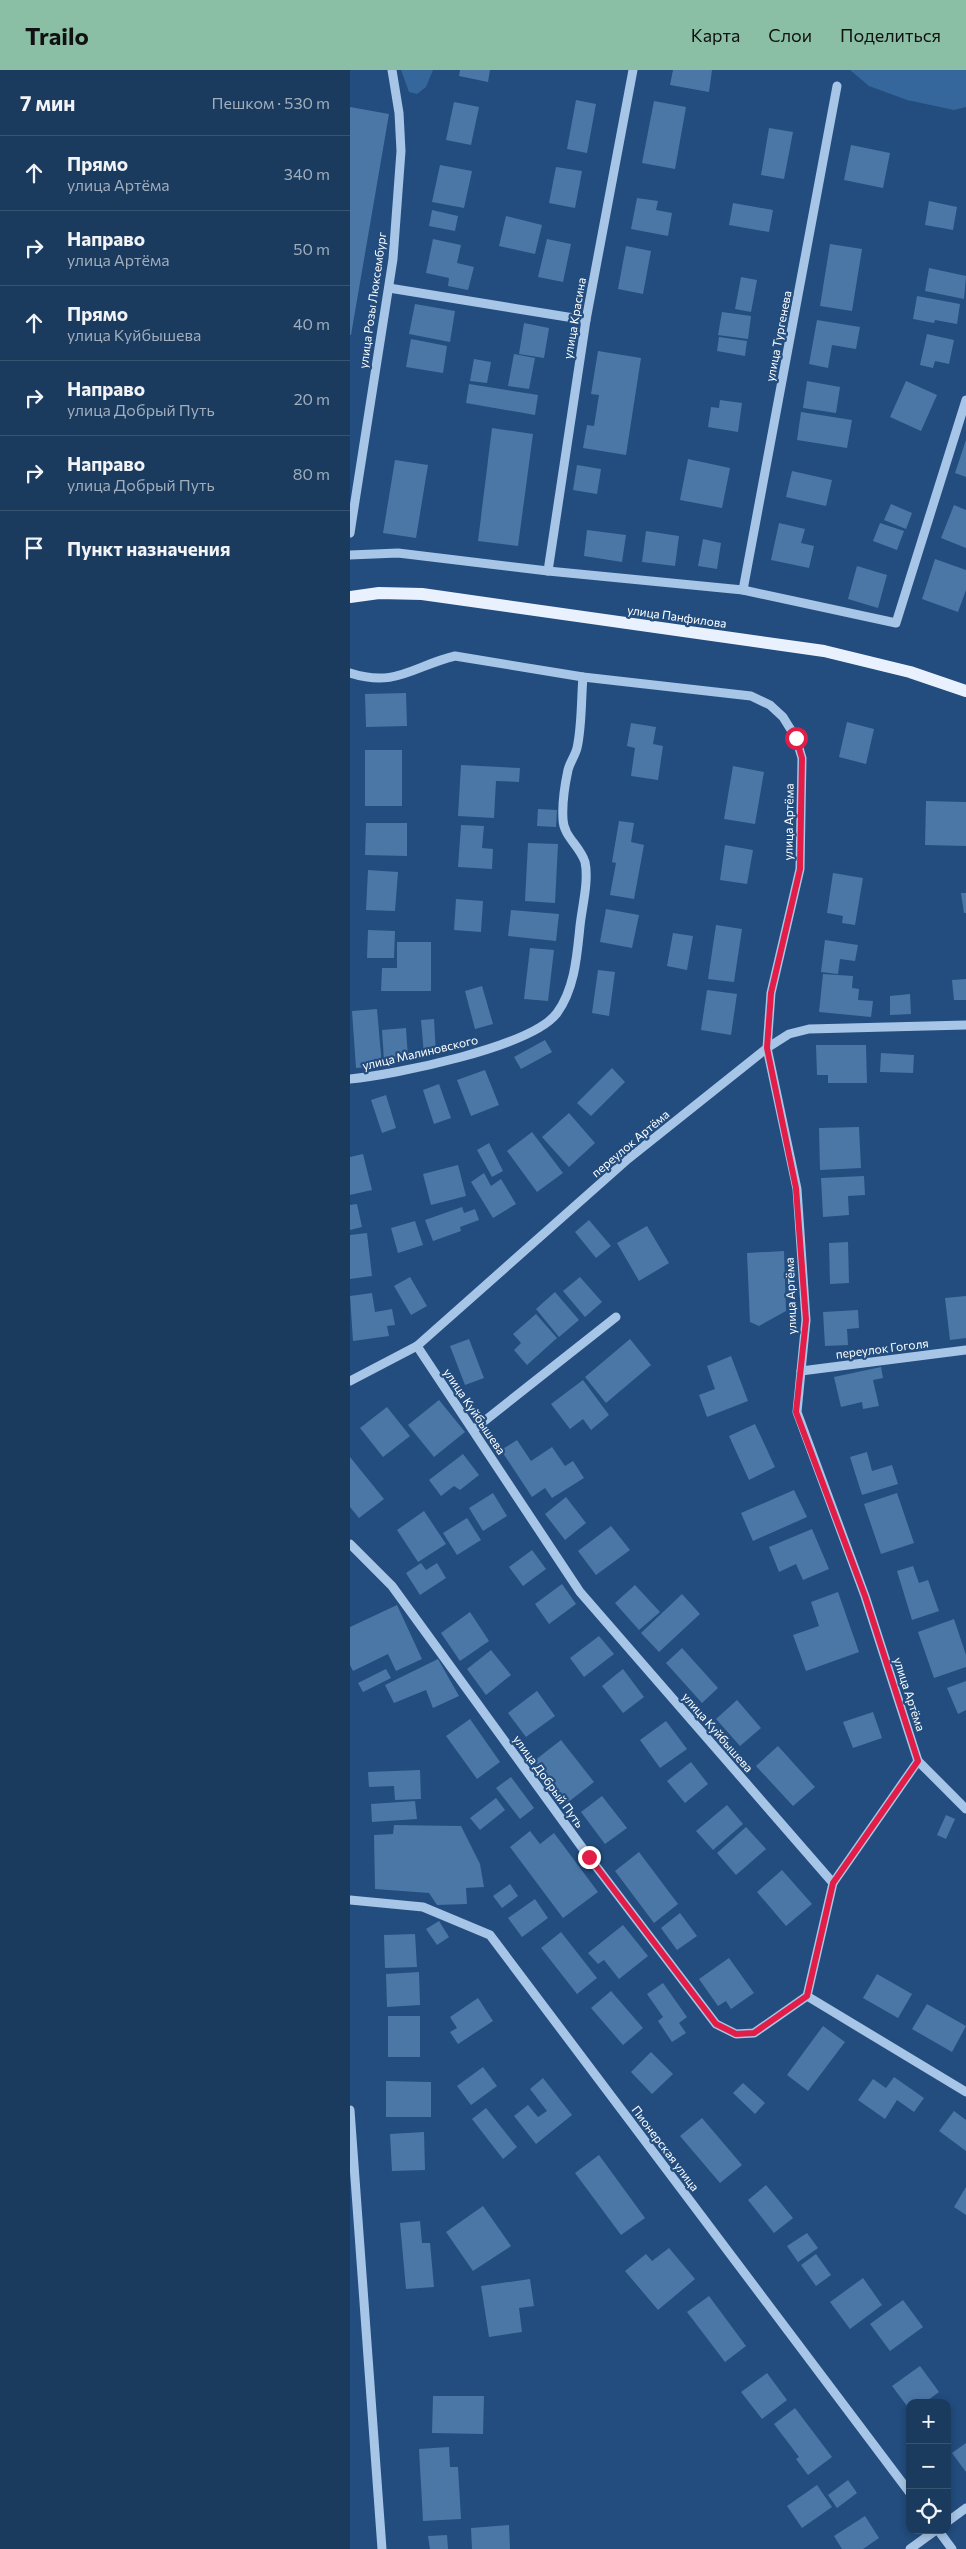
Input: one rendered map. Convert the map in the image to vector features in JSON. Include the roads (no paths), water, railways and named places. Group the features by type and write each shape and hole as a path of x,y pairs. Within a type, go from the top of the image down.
{"main road":[{"name":"улица Панфилова","path":"350,597 378,593 422,594 824,651 910,672 966,691"}],"street":[{"name":"улица Розы Люксембург","path":"350,533 389,288 401,151 399,113 392,70"},
{"name":"улица Красина","path":"548,571 586,320 633,70"},
{"name":"улица Тургенева","path":"743,590 837,86"},
{"path":"389,288 586,320"},
{"path":"350,555 398,553 548,571 743,590 896,623 966,400"},
{"path":"350,673 384,679 412,672 438,660 455,656 582,677"},
{"name":"улица Артёма","path":"582,677 751,696 770,705 783,717 796,738 802,758 800,869 771,993 767,1048 796,1188 806,1320 796,1412 865,1596 918,1761"},
{"name":"улица Малиновского","path":"350,1079 370,1078 478,1052 534,1030 556,1014 568,991 576,963 585,887 585,862 577,845 566,831 563,819 568,769 577,749 582,677"},
{"name":"переулок Артёма","path":"350,1381 416,1346 628,1160 767,1048 789,1034 809,1029 966,1025"},
{"path":"473,1430 616,1317"},
{"name":"улица Куйбышева","path":"416,1346 580,1592 833,1883"},
{"name":"переулок Гоголя","path":"801,1372 966,1350"},
{"name":"улица Добрый Путь","path":"350,1544 392,1586 589,1857 716,2024 736,2034 754,2033 807,1996"},
{"path":"966,1809 918,1761 833,1883 807,1996 966,2092"},
{"name":"Пионерская улица","path":"350,1900 423,1906 490,1935 907,2489"},
{"path":"350,2110 382,2549"},
{"path":"951,2519 966,2508"},
{"path":"910,2549 931,2534"},
{"path":"940,2534 952,2549"}]}
